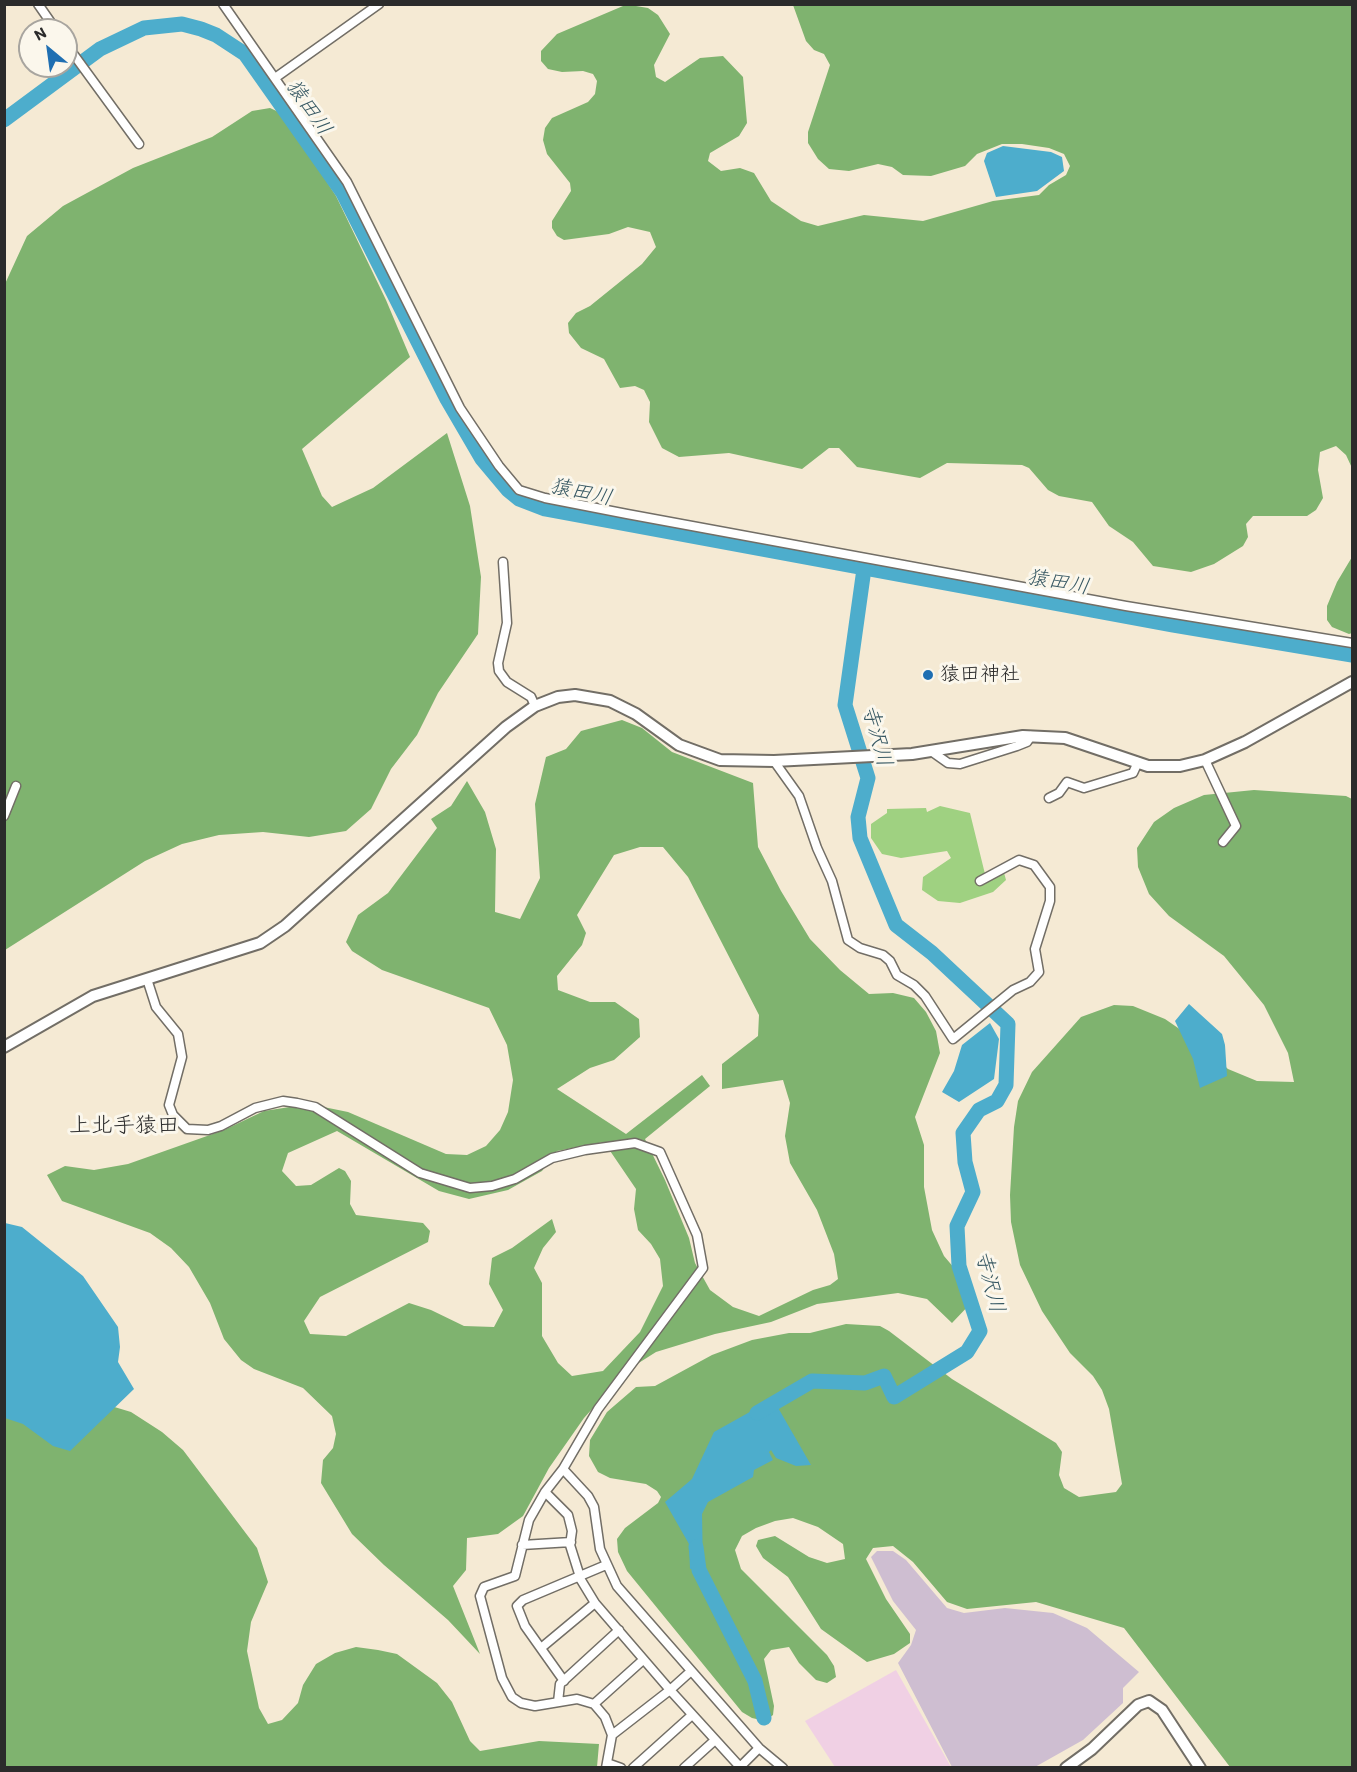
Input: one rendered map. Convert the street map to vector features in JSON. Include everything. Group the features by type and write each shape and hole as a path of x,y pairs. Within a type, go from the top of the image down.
{"street":[{"path":"38,4 48,18"},
{"path":"223,4 347,182 460,408 504,473 519,490 545,498 627,514 1126,606 1353,643"},
{"path":"275,78 379,4"},
{"path":"78,62 139,144"},
{"path":"503,562 507,623 498,663 499,671 507,682 531,698 535,706"},
{"path":"4,1047 93,996 260,943 285,926 506,728 535,706 558,698 593,696 609,701 636,714 679,745 720,760 774,761 931,751 1031,736 1065,738 1148,765 1180,766 1205,760 1245,742 1353,682"},
{"path":"931,751 948,763 960,764 1017,747 1027,742 1031,736"},
{"path":"1205,760 1236,826 1223,842"},
{"path":"774,761 799,796 816,848 832,881 848,940 860,948 883,955 890,961 897,975 914,984 925,996 953,1040 1013,990 1030,982 1039,972 1035,949 1050,901 1050,887 1034,865 1019,860 980,881"},
{"path":"1049,798 1059,793 1067,782 1084,788 1133,773 1137,762"},
{"path":"4,816 16,786"},
{"path":"147,979 156,1007 178,1034 182,1057 169,1105 173,1115 187,1129 208,1130 221,1126 255,1108 283,1101 297,1103 315,1107 420,1173 470,1188 492,1186 515,1179 563,1154 635,1143 660,1152 697,1235 703,1268 598,1409 563,1469 545,1492 529,1520 515,1576 484,1587 480,1596 481,1607 502,1678 513,1697 521,1703 535,1706 577,1699 594,1704 605,1717 612,1735 607,1765 621,1767"},
{"path":"563,1469 588,1496 594,1507 606,1565 634,1607 759,1748 783,1767"},
{"path":"545,1492 568,1515 572,1531 571,1542 580,1576 595,1603 714,1741 740,1767 759,1748"},
{"path":"522,1545 571,1542"},
{"path":"564,1681 525,1626 517,1606 523,1600 606,1565"},
{"path":"541,1648 595,1603"},
{"path":"558,1702 560,1684 619,1630"},
{"path":"594,1704 643,1660"},
{"path":"612,1735 690,1672"},
{"path":"1066,1767 1092,1749 1138,1705 1149,1701 1162,1710 1200,1767"},
{"path":"633,1767 692,1715"},
{"path":"684,1767 714,1741"}],"shaded area":[{"path":"877,1551 893,1551 906,1560 947,1608 964,1613 1005,1608 1053,1613 1087,1628 1139,1672 1123,1688 1123,1703 1083,1740 1035,1767 952,1767 898,1663 911,1645 916,1630 893,1601 871,1557"},
{"path":"896,1670 951,1767 835,1767 805,1721"}],"green space":[{"path":"793,5 1352,5 1352,468 1346,455 1336,446 1320,452 1318,470 1323,498 1316,510 1307,516 1253,516 1246,524 1248,537 1243,546 1214,564 1191,572 1153,566 1133,542 1109,526 1092,502 1059,496 1048,490 1029,468 1022,465 947,463 920,478 857,467 839,448 829,448 802,469 729,453 679,457 662,448 649,422 650,402 644,390 635,386 620,388 604,359 581,348 569,333 568,323 576,313 590,306 642,264 656,247 650,232 628,227 609,234 564,240 557,236 552,228 552,221 571,191 570,183 547,154 543,140 545,128 552,118 588,102 595,94 597,81 593,74 583,71 562,72 548,69 541,61 541,51 557,34 623,6 636,6 648,8 658,15 670,34 654,65 656,77 665,82 700,58 723,56 743,77 747,123 739,136 710,153 708,161 721,171 740,168 754,173 771,201 801,221 818,226 864,215 923,221 993,201 1039,195 1049,185 1066,175 1070,166 1064,154 1049,148 1002,144 977,154 965,166 931,176 903,175 892,167 878,164 849,171 829,169 818,159 808,143 808,132 830,65 824,54 814,50 806,41"},
{"path":"270,108 283,114 336,196 386,300 410,357 302,449 322,496 332,507 373,488 447,433 470,506 481,577 478,634 438,693 417,735 391,769 371,809 346,831 309,837 263,832 219,835 182,844 145,861 5,950 4,286 27,236 63,206 133,168 212,137 252,111"},
{"path":"1352,557 1352,633 1349,634 1332,627 1327,620 1327,606 1337,582"},
{"path":"622,720 642,728 672,752 753,783 758,847 810,939 840,970 869,994 893,993 914,998 926,1012 936,1031 940,1053 915,1117 924,1145 924,1187 932,1230 944,1256 966,1282 972,1302 952,1323 927,1299 898,1293 817,1304 771,1322 715,1334 656,1352 626,1371 584,1418 549,1468 523,1516 498,1534 467,1538 466,1570 453,1586 480,1654 448,1620 352,1534 321,1483 323,1460 333,1448 336,1434 332,1416 303,1388 254,1369 241,1360 224,1339 210,1303 189,1267 171,1248 150,1233 62,1201 47,1175 65,1166 94,1170 128,1164 224,1130 264,1111 309,1104 348,1112 446,1154 467,1155 486,1146 500,1130 508,1112 513,1080 507,1045 489,1008 382,970 352,951 346,942 358,915 388,893 437,828 431,819 451,806 467,781 485,812 496,849 495,912 520,919 540,878 535,804 546,757 566,749 581,731","holes":["640,847 663,847 688,877 759,1015 758,1036 722,1064 722,1089 783,1080 790,1103 785,1136 790,1163 817,1210 834,1254 838,1279 830,1285 813,1290 759,1316 733,1307 710,1290 695,1263 689,1238 645,1139 710,1086 702,1075 626,1134 557,1089 590,1068 614,1060 640,1037 639,1019 615,1002 590,1002 558,990 557,976 582,945 586,933 577,915 614,855","337,1131 439,1191 469,1199 508,1190 542,1171 557,1151 604,1142 636,1189 634,1209 638,1230 651,1244 660,1259 663,1286 640,1332 603,1371 572,1376 558,1363 542,1336 542,1283 534,1268 543,1248 556,1232 552,1219 512,1248 492,1258 489,1284 503,1310 494,1327 464,1326 431,1310 409,1303 346,1336 310,1334 304,1321 320,1297 428,1242 430,1231 423,1223 356,1215 350,1204 351,1181 345,1171 339,1168 311,1185 296,1186 282,1171 288,1153"]},
{"path":"1254,790 1346,796 1352,799 1352,1767 1230,1767 1124,1628 1036,1602 967,1609 947,1602 913,1562 893,1546 873,1548 866,1559 886,1599 910,1634 910,1643 894,1654 867,1662 821,1629 788,1577 763,1558 756,1546 758,1540 775,1536 809,1557 827,1563 845,1559 843,1544 818,1527 793,1518 775,1521 756,1528 742,1536 735,1550 741,1569 827,1655 834,1666 836,1677 827,1683 816,1680 799,1663 789,1647 771,1650 764,1659 774,1706 773,1715 765,1721 752,1718 742,1712 627,1571 618,1552 617,1539 625,1528 658,1503 661,1497 657,1491 646,1484 610,1478 598,1472 589,1456 590,1440 607,1412 636,1387 655,1386 712,1355 752,1340 789,1333 810,1333 846,1324 880,1326 952,1379 1056,1443 1062,1452 1059,1475 1064,1488 1079,1497 1116,1492 1122,1484 1109,1409 1102,1390 1093,1376 1070,1353 1042,1311 1020,1265 1011,1222 1010,1195 1018,1101 1032,1072 1081,1017 1114,1005 1133,1006 1165,1019 1197,1041 1228,1069 1257,1081 1294,1082 1288,1053 1264,1005 1224,956 1169,916 1149,894 1138,867 1137,848 1154,822 1174,808 1204,795"},
{"path":"940,806 970,813 985,874 1002,865 1006,880 993,892 960,903 938,901 922,890 923,877 951,858 947,851 901,858 882,854 871,838 871,824 887,813 887,809 926,808 927,812"},
{"path":"4,1333 78,1396 131,1412 162,1432 183,1450 257,1548 268,1582 251,1622 247,1651 259,1708 268,1724 282,1720 298,1703 303,1685 316,1664 335,1653 356,1647 397,1654 437,1683 452,1702 470,1741 480,1751 539,1741 599,1744 597,1767 5,1767"}],"water":[{"path":"1003,146 1051,152 1062,157 1064,171 1037,191 996,197 984,161 987,153"},
{"path":"1189,1004 1222,1034 1225,1045 1227,1076 1200,1088 1193,1059 1175,1021"},
{"path":"990,1023 999,1039 994,1079 959,1102 942,1092 954,1071 962,1045"},
{"path":"5,1223 22,1227 83,1276 118,1327 120,1347 118,1362 134,1389 70,1451 53,1446 23,1424 5,1418"},
{"path":"773,1399 811,1465 796,1466 776,1458 771,1450 769,1452 773,1460 754,1470 753,1477 708,1502 702,1514 703,1567 690,1569 689,1544 665,1502 692,1479 714,1432"}],"waterway":[{"name":"猿田川","path":"4,120 100,49 144,28 182,24 216,35 245,54 343,193 447,399 482,459 508,490 519,499 545,509 1172,625 1352,655"},
{"name":"寺沢川","path":"757,1413 812,1381 865,1383 884,1376 894,1397 967,1352 980,1331 959,1266 957,1226 973,1192 965,1162 963,1133 979,1110 997,1101 1006,1085 1008,1024 932,953 896,925 860,838 858,817 868,778 845,705 864,569"},
{"name":"寺沢川","path":"696,1547 699,1570 755,1681 764,1718"}],"place":[{"name":"猿田神社","path":"928,675"}],"district":[{"name":"上北手猿田","path":"124,1126"}]}
